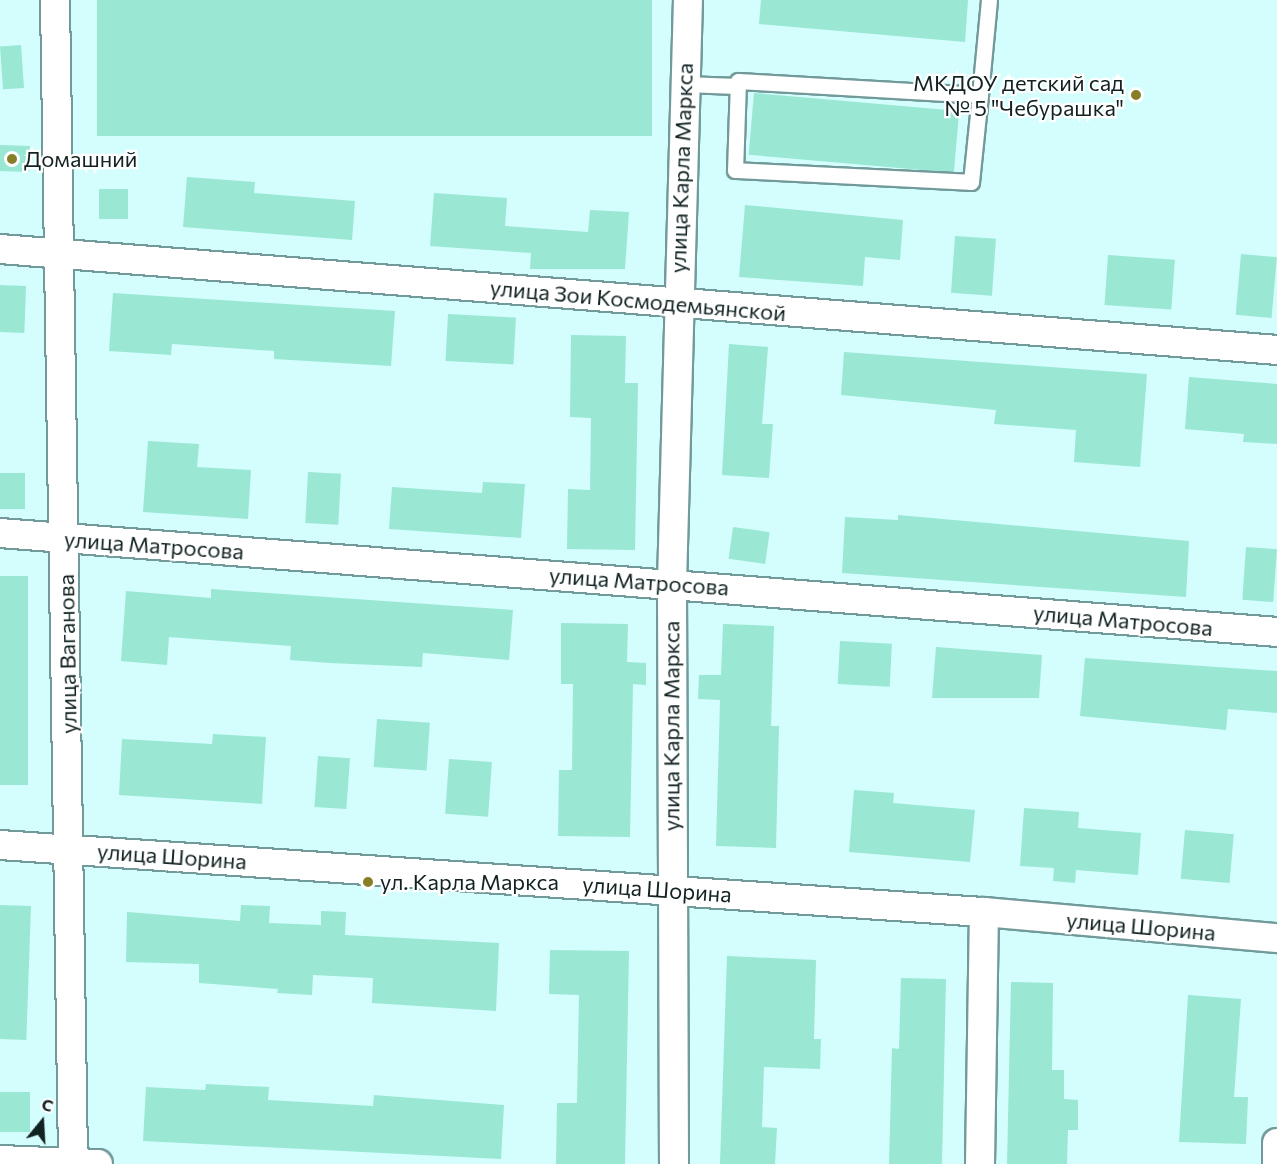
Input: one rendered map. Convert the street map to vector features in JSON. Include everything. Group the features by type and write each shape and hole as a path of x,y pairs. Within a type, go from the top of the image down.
{"street":[{"name":"улица Ваганова","path":"55,0 62,254 70,849 82,1164"},
{"name":"улица Карла Маркса","path":"674,1164 669,889 672,584 676,303 688,0"},
{"name":"улица Зои Космодемьянской","path":"0,249 1277,350"},
{"name":"улица Матросова","path":"0,533 1277,632"},
{"name":"улица Шорина","path":"0,845 669,889 984,912 1277,938"},
{"path":"980,1164 984,912"},
{"path":"1277,1143 1277,1164"},
{"path":"0,1160 82,1164"}],"lane":[{"path":"980,95 738,81 735,170 971,182 980,95 989,0"},
{"path":"684,84 737,86"}],"building":[{"path":"97,0 652,0 652,136 97,136"},
{"path":"761,0 968,0 965,42 759,24"},
{"path":"21,45 24,88 3,89 0,46"},
{"path":"754,93 959,111 954,173 749,155"},
{"path":"0,145 30,146 29,172 0,171"},
{"path":"187,177 255,182 254,193 355,201 352,240 183,227"},
{"path":"99,189 128,189 128,219 99,219"},
{"path":"434,193 507,198 505,226 588,232 590,210 629,212 625,269 530,269 531,253 430,246"},
{"path":"745,205 903,220 900,260 865,257 863,286 739,277"},
{"path":"955,236 996,239 992,296 951,293"},
{"path":"1241,254 1277,257 1272,318 1236,315"},
{"path":"1108,255 1175,260 1171,310 1105,305"},
{"path":"0,285 26,286 24,333 0,332"},
{"path":"113,293 395,311 391,366 274,359 274,351 172,344 171,355 109,351"},
{"path":"448,314 516,318 513,364 446,361"},
{"path":"571,335 626,336 625,383 638,383 635,550 567,549 568,489 590,490 591,418 570,417"},
{"path":"729,344 768,347 762,424 773,424 769,478 722,475"},
{"path":"844,352 1147,374 1140,467 1074,462 1076,430 994,424 996,410 841,395"},
{"path":"1189,377 1277,384 1277,444 1243,442 1244,434 1185,429"},
{"path":"148,441 199,444 197,467 251,470 248,519 143,512"},
{"path":"308,472 341,474 338,525 305,523"},
{"path":"0,473 25,473 25,509 0,509"},
{"path":"483,482 525,484 521,538 389,529 392,487 482,493"},
{"path":"898,515 1189,541 1186,597 842,573 845,517 898,520"},
{"path":"733,527 770,532 765,564 729,559"},
{"path":"1246,547 1277,549 1273,602 1242,600"},
{"path":"0,576 28,576 28,785 0,785"},
{"path":"211,589 513,610 509,660 423,653 422,667 330,663 290,660 291,646 169,637 167,665 121,661 126,591 211,598"},
{"path":"561,623 628,624 627,662 646,663 646,685 633,684 630,837 558,836 559,770 572,770 573,684 561,684"},
{"path":"723,624 774,626 771,726 779,726 776,848 716,846 720,700 698,699 699,675 721,675"},
{"path":"840,641 892,644 890,687 838,684"},
{"path":"936,647 1042,655 1039,698 932,698"},
{"path":"1085,658 1277,671 1277,713 1228,709 1226,730 1080,716"},
{"path":"377,719 430,723 427,771 374,767"},
{"path":"213,734 266,737 262,804 119,795 122,739 212,744"},
{"path":"318,756 350,758 346,809 314,807"},
{"path":"449,759 492,762 488,817 445,814"},
{"path":"854,790 894,793 893,803 975,810 970,862 849,852"},
{"path":"1024,808 1079,812 1078,828 1141,833 1138,875 1076,870 1075,883 1053,881 1054,868 1020,866"},
{"path":"1185,830 1234,834 1230,883 1181,879"},
{"path":"0,905 31,906 26,1040 0,1039"},
{"path":"241,905 270,906 269,923 321,925 321,911 346,912 345,935 499,943 496,1011 372,1003 373,978 313,975 312,995 277,993 278,989 199,983 199,964 126,962 127,912 240,921"},
{"path":"550,950 629,951 625,1164 556,1164 557,1103 577,1103 579,995 549,994"},
{"path":"727,956 816,960 814,1039 821,1039 820,1069 764,1067 762,1127 777,1128 775,1164 720,1164"},
{"path":"901,978 946,979 942,1164 889,1164 892,1048 899,1049"},
{"path":"1011,982 1053,983 1052,1070 1064,1070 1064,1099 1078,1100 1078,1130 1068,1130 1067,1164 1007,1164"},
{"path":"1188,995 1241,999 1234,1097 1248,1097 1246,1144 1179,1142"},
{"path":"206,1084 269,1087 268,1100 373,1106 374,1095 504,1105 501,1159 143,1141 146,1087 205,1090"},
{"path":"0,1092 30,1092 30,1132 0,1132"}],"place":[{"name":"МКДОУ детский сад № 5 \"Чебурашка\"","path":"1136,95"},
{"name":"Домашний","path":"12,159"},
{"name":"ул. Карла Маркса","path":"368,882"}]}
